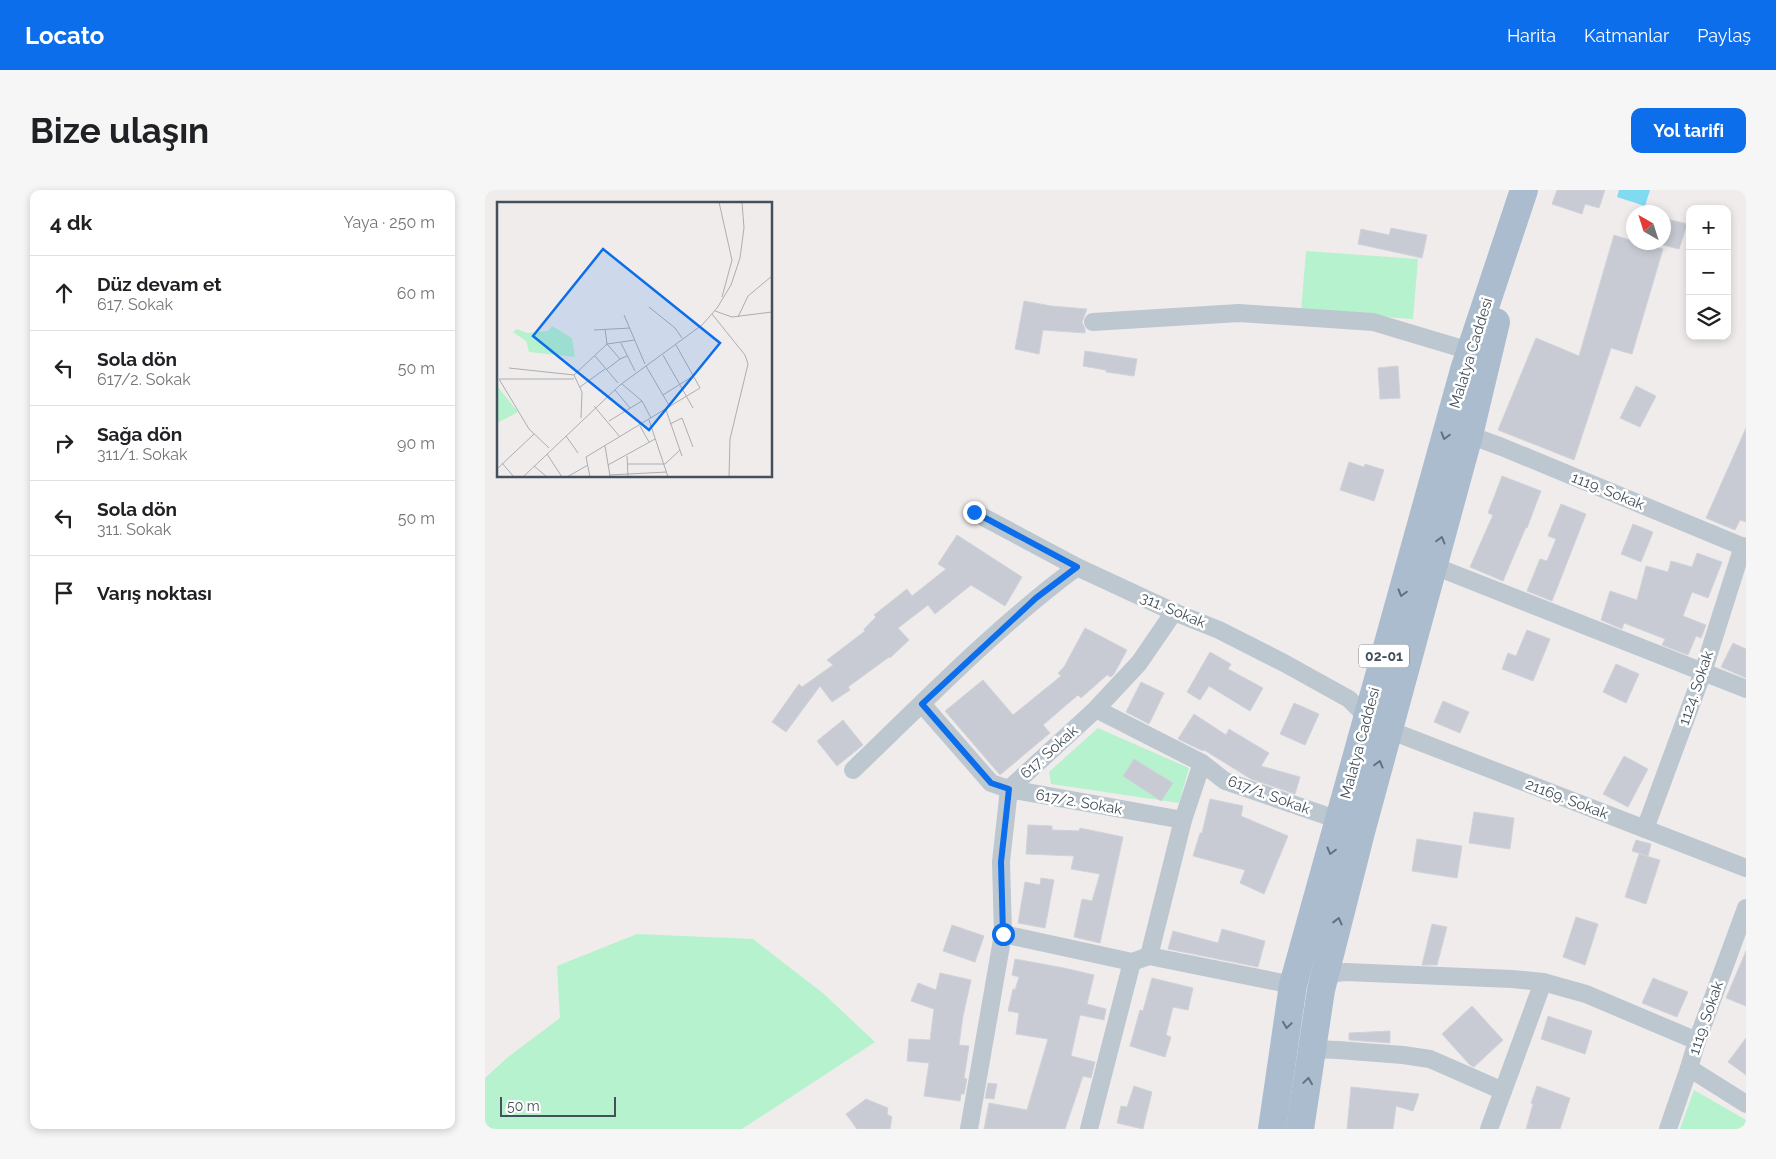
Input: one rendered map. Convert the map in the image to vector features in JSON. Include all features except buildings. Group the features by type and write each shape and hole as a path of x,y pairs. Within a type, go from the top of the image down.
{"main road":[{"name":"Malatya Caddesi","path":"1300,1129 1321,990 1378,724 1470,351 1525,190"},
{"name":"Malatya Caddesi","path":"1273,1129 1293,985 1339,820 1378,724 1434,566 1469,435 1525,190"}],"street":[{"path":"1093,322 1239,313 1373,322 1470,351"},
{"name":"1119. Sokak","path":"1469,435 1501,446 1744,547"},
{"name":"311. Sokak","path":"974,512 1077,567 1174,612 1219,630 1284,663 1349,699 1378,724"},
{"name":"1124. Sokak","path":"1645,829 1703,672 1744,547"},
{"path":"1434,566 1746,689"},
{"path":"853,770 1036,598 1077,567"},
{"name":"617. Sokak","path":"969,1129 1003,934 1001,862 1009,789 1096,709 1139,664 1174,612"},
{"name":"617/2. Sokak","path":"922,704 991,783 1009,789 1183,820"},
{"name":"617/1. Sokak","path":"1096,709 1202,763 1225,781 1339,820"},
{"name":"21169. Sokak","path":"1378,724 1746,868"},
{"path":"1149,956 1183,820 1202,763"},
{"name":"1119. Sokak","path":"1668,1129 1697,1041 1746,908"},
{"path":"1003,934 1132,962 1149,956 1293,985"},
{"path":"1089,1129 1132,962"},
{"path":"1325,974 1346,972 1543,982 1586,994 1697,1041"},
{"path":"1489,1129 1543,982"},
{"path":"1312,1049 1430,1059 1503,1091"},
{"path":"1689,1068 1746,1104"}],"green space":[{"path":"1306,251 1418,259 1413,319 1301,311"},
{"path":"1098,728 1189,768 1179,803 1051,784 1049,772"},
{"path":"637,934 753,939 824,994 875,1042 742,1129 485,1129 485,1078 508,1057 560,1018 557,966"},
{"path":"1694,1090 1746,1120 1746,1129 1680,1129"}],"water":[{"path":"1619,190 1650,190 1645,205 1617,197"}],"route":[{"path":"974,512 1077,567 1036,598 922,704 991,783 1009,789 1001,862 1003,934"}]}
